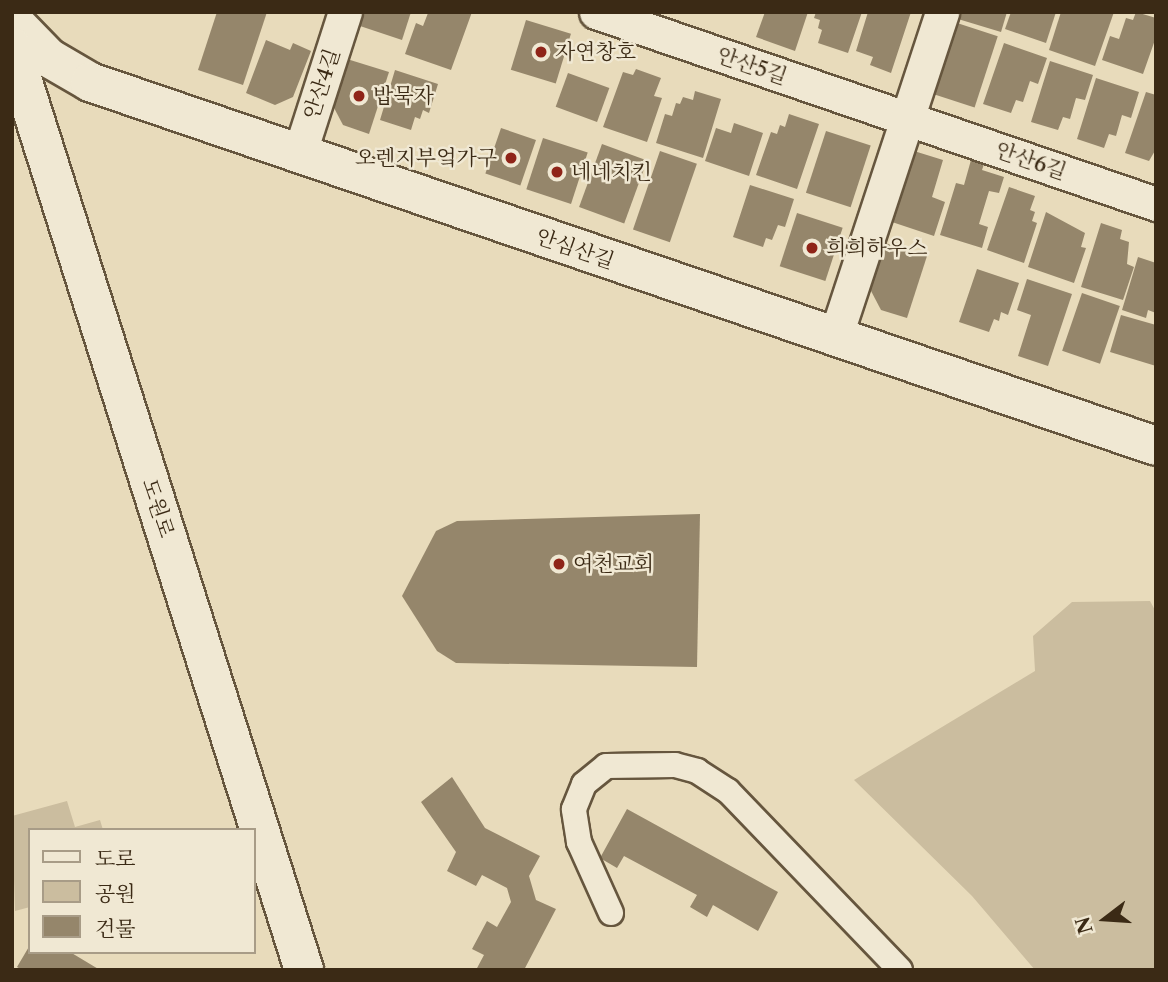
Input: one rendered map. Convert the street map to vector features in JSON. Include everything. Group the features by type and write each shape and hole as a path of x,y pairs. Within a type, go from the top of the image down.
{"street":[{"name":"안산4길","path":"299,155 345,12"},
{"name":"안산5길","path":"596,12 907,119"},
{"path":"835,338 942,12"},
{"name":"안심산길","path":"12,20 49,58 77,76 299,155 1156,446"},
{"name":"도원로","path":"12,47 304,970"},
{"name":"안산6길","path":"907,119 1156,204"},
{"path":"611,913 579,842 574,809 584,784 606,766 675,765 697,771 728,791 900,970"}],"green space":[{"path":"1150,601 1156,612 1156,970 1035,970 972,896 854,780 1035,671 1033,636 1072,602"},
{"path":"67,801 75,827 100,820 102,828 28,828 28,908 15,911 12,816"}],"building":[{"path":"217,12 267,12 243,85 198,70"},
{"path":"364,12 411,12 402,40 360,26"},
{"path":"472,12 451,70 405,54 416,23 423,26 428,13"},
{"path":"765,12 808,12 795,51 756,37"},
{"path":"816,12 862,12 848,53 818,43 822,30 818,28 820,20 814,18"},
{"path":"868,12 911,12 891,73 870,65 873,57 856,51"},
{"path":"960,12 1007,12 1001,32 958,19"},
{"path":"1011,12 1056,12 1046,43 1005,29"},
{"path":"1061,12 1114,12 1095,66 1049,50"},
{"path":"1136,12 1156,18 1156,37 1143,74 1102,60 1110,36 1119,39 1126,18 1133,20"},
{"path":"526,20 571,34 556,83 511,70"},
{"path":"954,22 998,36 975,108 931,93"},
{"path":"266,40 290,50 293,43 311,51 293,97 275,105 246,93"},
{"path":"1004,43 1047,58 1038,84 1030,81 1023,102 1016,100 1011,113 983,104"},
{"path":"347,59 389,72 369,134 343,125 332,104"},
{"path":"1050,61 1093,75 1085,100 1076,98 1070,119 1063,117 1058,130 1031,122"},
{"path":"636,69 661,78 654,96 662,98 647,142 603,127 623,72 633,75"},
{"path":"395,70 438,84 429,113 423,110 420,119 415,117 411,130 380,120"},
{"path":"568,73 609,88 597,122 556,107"},
{"path":"1096,78 1139,92 1131,118 1122,115 1116,136 1109,134 1104,148 1077,139"},
{"path":"695,91 721,99 703,158 656,143 665,114 672,116 676,103 680,104 683,97 693,100"},
{"path":"1146,92 1156,95 1156,149 1149,161 1125,153"},
{"path":"789,114 819,124 797,189 756,175 771,132 777,134 780,125 785,127"},
{"path":"734,123 763,133 749,176 705,161 716,128 731,133"},
{"path":"501,128 536,140 520,185 485,173"},
{"path":"826,131 871,146 851,207 806,193"},
{"path":"543,138 588,153 571,204 526,189"},
{"path":"602,144 647,160 624,223 579,207"},
{"path":"660,151 697,164 670,242 633,229"},
{"path":"914,151 943,160 932,197 945,202 934,236 892,222"},
{"path":"971,160 984,164 982,170 1004,177 999,193 989,191 979,224 988,227 982,248 940,235 956,183 964,185"},
{"path":"750,185 794,199 785,227 778,225 772,240 766,238 763,247 733,237"},
{"path":"1009,187 1035,196 1030,210 1035,212 1032,221 1037,223 1024,263 987,250"},
{"path":"1046,212 1085,233 1081,247 1086,248 1074,283 1028,267"},
{"path":"797,213 843,228 825,281 780,266"},
{"path":"1101,223 1122,230 1120,239 1129,242 1127,264 1134,267 1123,300 1081,287"},
{"path":"885,243 927,256 907,318 881,310 870,289"},
{"path":"1138,257 1156,263 1156,313 1148,310 1146,318 1122,310"},
{"path":"977,269 1019,283 1008,315 1001,312 999,321 994,319 989,332 959,322"},
{"path":"1027,279 1072,294 1048,366 1018,356 1031,315 1017,310"},
{"path":"1082,293 1120,306 1100,364 1062,351"},
{"path":"1121,315 1156,325 1156,366 1110,352"},
{"name":"여천교회","path":"700,514 697,667 456,663 437,651 402,596 436,531 457,521"},
{"path":"452,777 485,828 540,856 529,876 536,900 556,909 524,970 476,970 484,955 472,949 487,921 497,927 511,902 507,888 482,875 476,886 447,871 456,852 421,802"},
{"path":"627,809 778,892 758,931 713,905 707,917 690,907 697,895 624,856 617,868 600,858"},
{"path":"28,948 28,954 73,954 100,970 22,970 17,967"}],"place":[{"name":"자연창호","path":"541,52"},
{"name":"밥묵자","path":"359,96"},
{"name":"오렌지부엌가구","path":"511,158"},
{"name":"네네치킨","path":"557,172"},
{"name":"희희하우스","path":"812,248"},
{"name":"여천교회","path":"559,564"}]}
